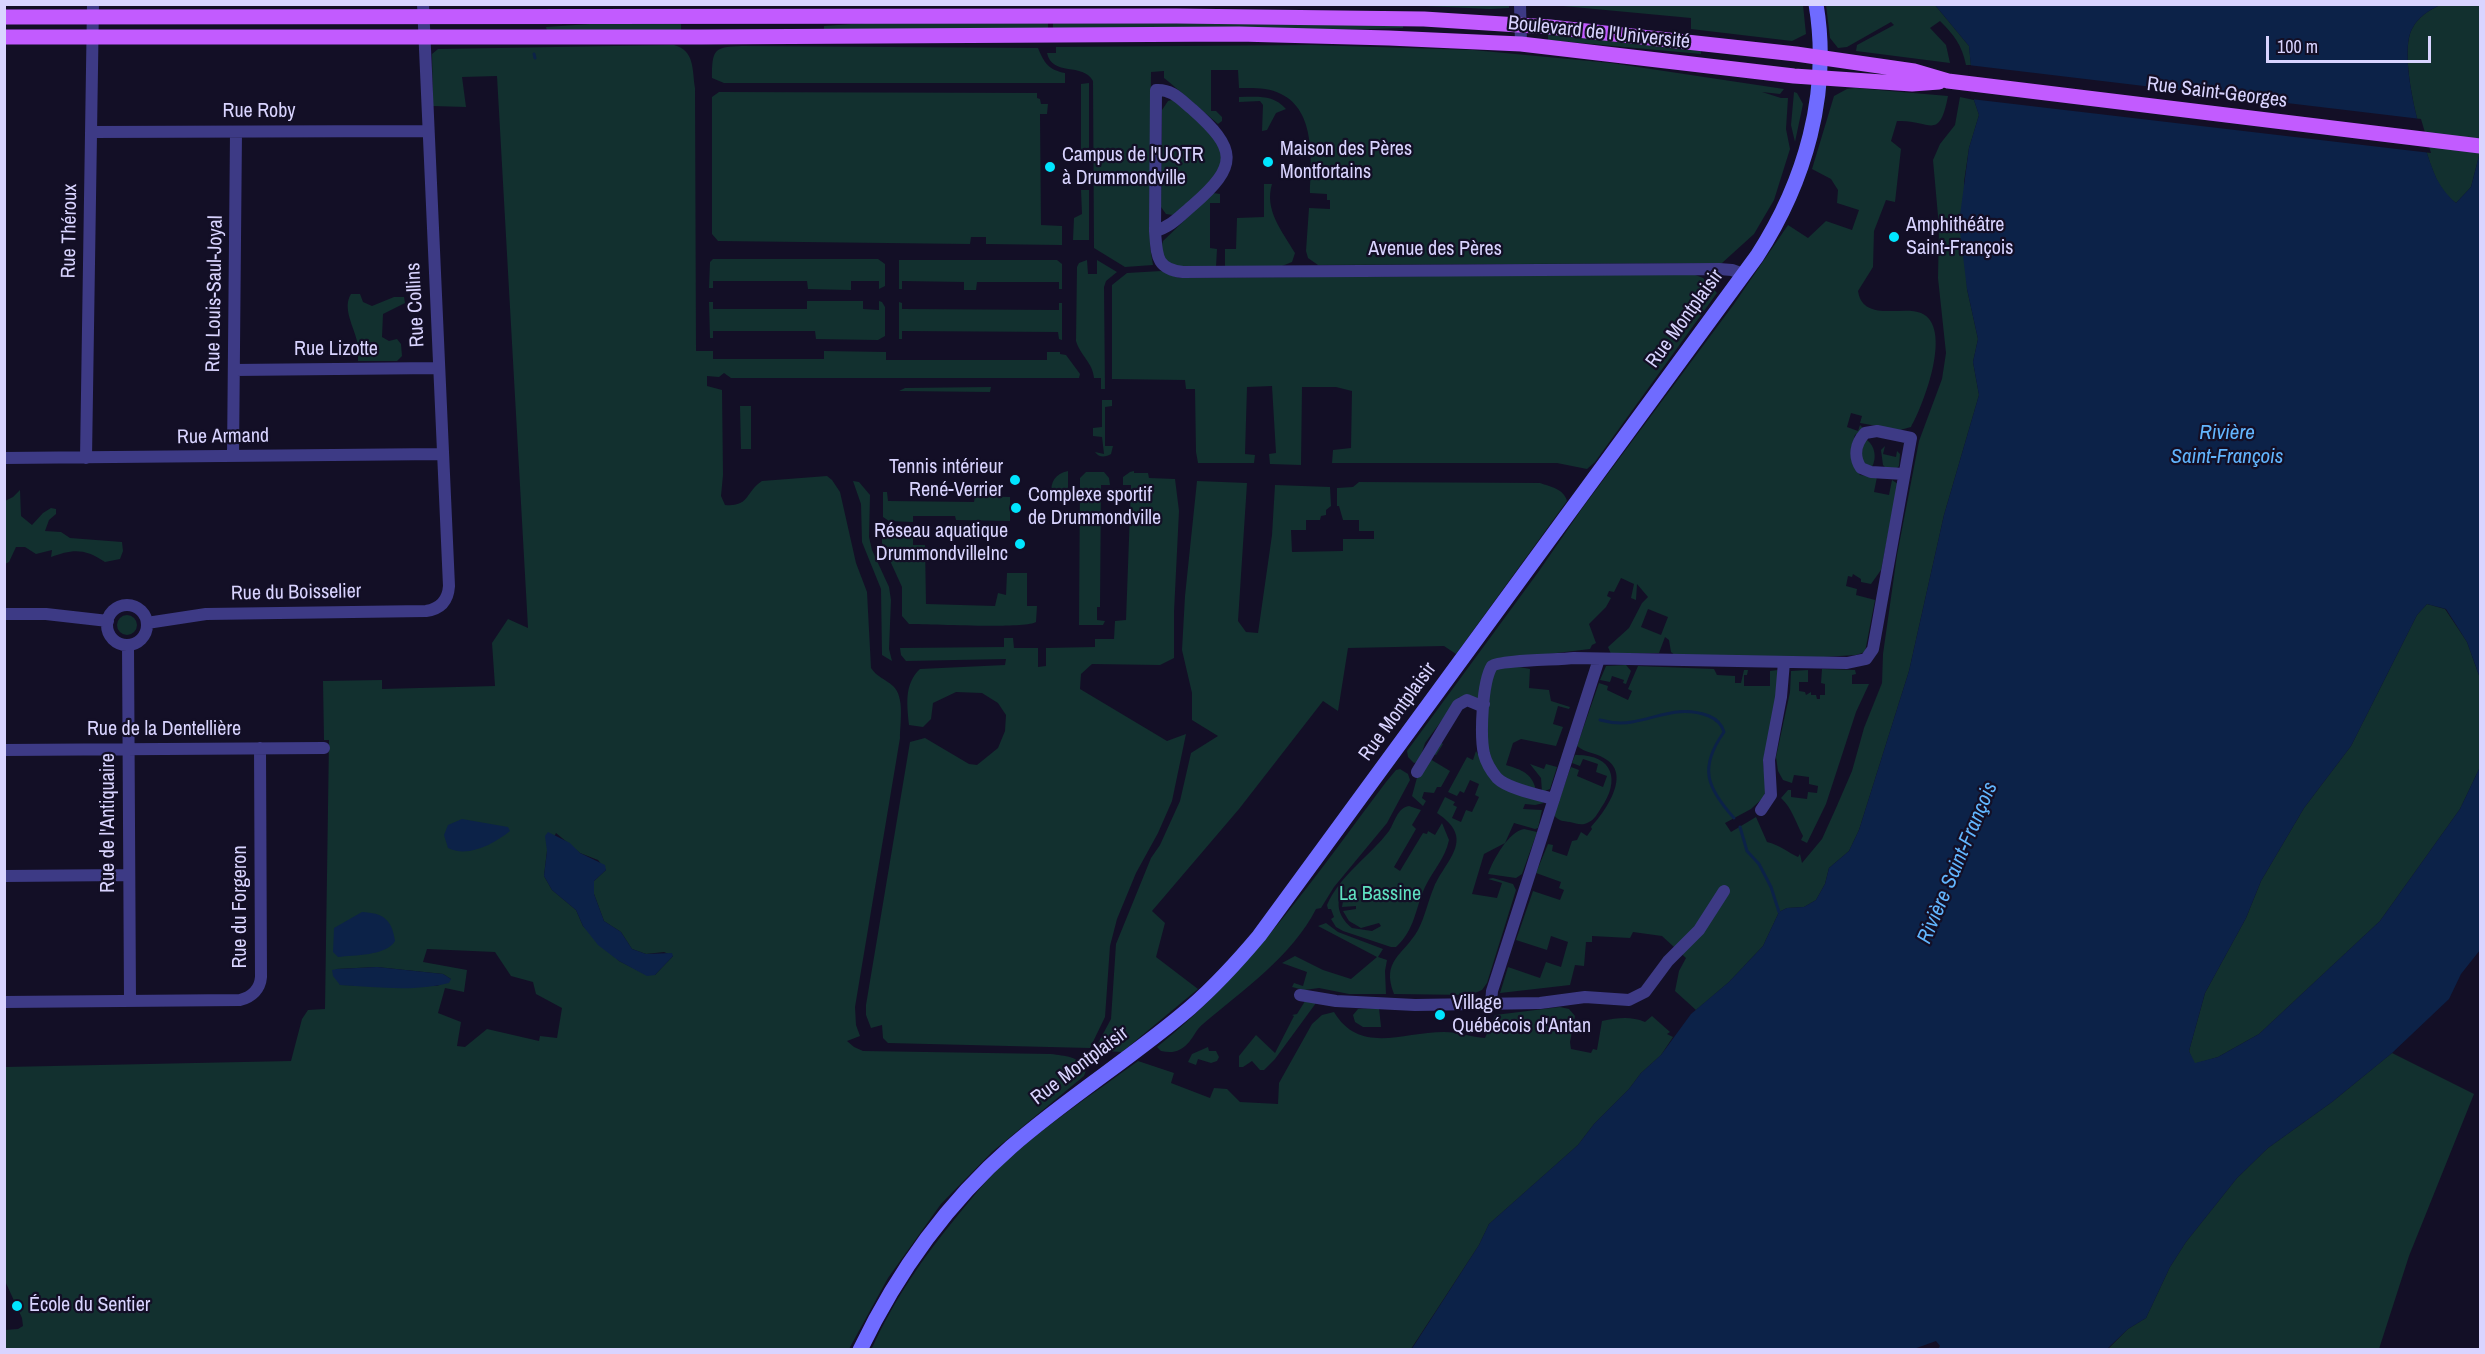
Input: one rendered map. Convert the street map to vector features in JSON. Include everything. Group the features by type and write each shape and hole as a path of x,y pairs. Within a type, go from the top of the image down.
{"main road":[{"name":"Boulevard de l'Université","path":"4,17 93,11 423,11 700,17 1077,10 1375,17 1522,25 1820,58"},
{"name":"Boulevard de l'Université","path":"4,37 424,38 1239,34 1521,44 1821,78"},
{"name":"Rue Saint-Georges","path":"1820,58 1914,71 1948,81 2481,146"},
{"name":"Rue Saint-Georges","path":"1821,78 1912,84 1948,81"}],"street":[{"path":"1520,4 1521,44"},
{"name":"Rue Montplaisir","path":"860,1350 904,1269 932,1231 974,1182 1030,1130 1190,1008 1232,968 1252,944 1419,720 1743,274 1779,220 1796,184 1808,141 1821,78 1816,4"},
{"name":"Rue Théroux","path":"86,458 93,11"},
{"name":"Rue Collins","path":"423,11 448,586 444,603"},
{"path":"700,17 701,37"},
{"path":"1164,89 1173,93 1212,127 1224,148 1226,159 1225,170 1216,185 1173,223 1155,231 1156,90 1164,89"},
{"name":"Rue Roby","path":"91,132 428,130"},
{"name":"Rue Louis-Saul-Joyal","path":"233,456 236,132"},
{"name":"Avenue des Pères","path":"1155,231 1158,259 1168,268 1183,272 1661,268 1725,269 1743,274"},
{"name":"Rue Lizotte","path":"234,370 438,368"},
{"path":"1554,799 1504,784 1497,778 1484,753 1484,704 1489,670 1496,663 1599,659 1854,663 1869,656 1878,627 1911,438 1877,431 1865,433 1856,447 1856,456 1861,468 1871,472 1904,474"},
{"name":"Rue Armand","path":"4,458 442,454"},
{"name":"Rue du Boisselier","path":"147,623 206,614 426,611 444,603"},
{"path":"128,606 143,613 147,623 142,638 128,645 114,640 108,631 108,621 118,608 128,606"},
{"path":"4,614 46,614 108,621"},
{"name":"Rue de l'Antiquaire","path":"128,645 130,1001"},
{"path":"1491,1004 1492,991 1599,659"},
{"path":"1761,810 1771,795 1769,760 1781,697 1784,662"},
{"path":"1417,772 1458,705 1467,700 1479,705 1484,704"},
{"name":"Rue du Forgeron","path":"4,1002 240,1000 250,996 258,988 261,977 260,748"},
{"name":"Rue de la Dentellière","path":"4,750 324,748"},
{"path":"4,876 129,875"},
{"path":"1300,995 1336,1000 1414,1005 1540,1003 1585,997 1617,1001 1637,998 1651,986 1668,961 1699,930 1724,891"}],"green space":[{"path":"1509,4 1509,8 1490,9 1404,5"},
{"path":"1552,5 1803,5 1806,34 1792,41 1691,29 1691,18"},
{"path":"1826,5 1935,5 1969,46 1971,65 1966,65 1957,41 1940,21 1930,28 1946,45 1950,63 1856,51 1857,45 1894,25 1891,22 1847,47 1838,48 1830,38"},
{"path":"2440,5 2480,5 2480,152 2471,187 2456,203 2446,194 2432,168 2414,105 2408,61 2408,42 2414,25 2424,15"},
{"path":"1048,22 1048,30 824,30 824,26 865,23"},
{"path":"1053,22 1403,24 1403,28 1053,30"},
{"path":"590,24 681,24 681,30 547,31 546,27"},
{"path":"1548,34 1701,51 1701,54 1548,40"},
{"path":"674,45 686,52 693,68 695,88 696,351 713,351 713,359 824,359 824,351 886,352 886,360 1047,360 1047,352 1060,352 1066,355 1080,374 1079,378 731,378 724,373 719,377 707,376 707,386 722,390 723,475 721,496 725,505 739,504 762,481 827,476 840,492 856,563 867,592 871,668 893,686 899,697 900,738 855,1007 856,1025 860,1036 847,1041 863,1051 1051,1054 1076,1059 1086,1070 1084,1076 992,1152 941,1204 888,1278 849,1349 5,1349 5,1330 18,1329 23,1326 22,1318 5,1281 5,1067 291,1061 302,1019 308,1010 325,1009 329,740 324,740 323,681 382,680 382,689 495,686 492,643 508,619 528,628 497,76 462,77 466,107 433,106 432,54 438,49","holes":["556,833 580,853 598,860 606,870 594,881 594,894 604,921 621,932 632,949 646,954 664,952 673,956 655,975 647,975 619,961 583,926 576,910 552,890 544,876 547,851","427,949 495,952 511,976 533,982 536,994 562,1008 557,1038 540,1036 539,1041 487,1029 465,1047 457,1046 461,1022 438,1013 445,988 464,992 467,970 423,962","377,967 443,974 451,979 437,986 340,985 337,969"]},
{"path":"1312,45 1473,50 1611,63 1784,89 1780,94 1762,92 1788,98 1786,129 1790,149 1774,200 1754,234 1722,263 1318,265 1308,258 1306,251 1309,208 1330,209 1330,200 1327,200 1327,194 1310,193 1309,138 1306,124 1292,102 1271,90 1239,88 1238,70 1211,70 1211,111 1216,111 1222,117 1222,121 1218,124 1164,78 1164,71 1151,72 1150,247 1153,265 1125,267 1094,248 1093,81 1082,72 1055,65 1047,53 1056,53 1056,47"},
{"path":"726,47 1038,48 1048,65 1065,73 1065,83 724,83 712,78 716,52"},
{"path":"1089,83 1089,154 1081,154 1081,84"},
{"path":"1847,89 1948,96 1945,110 1937,124 1897,121 1891,141 1901,149 1895,202 1886,200 1874,231 1873,267 1858,291 1861,301 1867,307 1875,310 1921,313 1931,321 1936,350 1928,385 1911,427 1900,430 1860,423 1862,416 1851,413 1847,427 1858,431 1860,425 1864,429 1855,435 1852,455 1854,465 1860,475 1877,477 1874,492 1889,495 1892,480 1898,484 1881,570 1871,584 1861,582 1861,579 1853,574 1852,577 1848,576 1846,586 1857,589 1856,595 1875,600 1865,652 1856,655 1824,657 1676,656 1671,652 1669,640 1665,637 1659,653 1611,654 1608,647 1629,628 1642,603 1648,597 1637,584 1636,600 1631,598 1634,584 1621,578 1614,592 1609,591 1607,596 1611,598 1606,607 1589,624 1596,643 1590,649 1498,660 1482,699 1459,697 1425,743 1419,762 1414,763 1408,757 1407,751 1581,510 1734,304 1788,225 1808,238 1826,221 1852,230 1859,210 1837,203 1838,190 1831,179 1812,169 1834,96","holes":["1648,609 1668,617 1661,635 1641,627"]},
{"path":"719,92 1037,93 1041,104 1048,104 1047,114 1040,114 1041,225 1062,226 1062,245 986,244 986,237 971,237 970,244 718,241 712,234 712,97"},
{"path":"1794,92 1803,104 1795,142 1791,125"},
{"path":"1239,97 1270,99 1286,109 1276,113 1267,130 1262,131 1263,105 1260,101 1239,102"},
{"path":"1960,97 1974,100 1979,115 1969,148 1964,182 1967,289 1978,339 1973,362 1979,395 1944,515 1909,671 1859,830 1849,851 1829,868 1825,884 1816,900 1804,907 1787,908 1779,912 1763,946 1729,982 1696,1010 1675,991 1679,971 1686,958 1662,936 1633,932 1630,938 1592,936 1592,942 1586,942 1584,966 1575,965 1570,985 1500,993 1508,967 1540,978 1546,962 1561,967 1568,942 1551,936 1547,950 1516,940 1533,891 1560,900 1564,890 1559,888 1561,882 1536,873 1548,844 1553,845 1552,851 1567,856 1572,841 1577,840 1581,832 1587,836 1592,829 1591,827 1608,804 1616,785 1614,767 1607,760 1577,746 1599,683 1608,686 1607,690 1628,700 1632,691 1628,689 1638,666 1714,669 1717,675 1735,676 1735,683 1741,683 1744,670 1748,670 1747,675 1744,675 1744,686 1770,686 1770,671 1778,670 1775,708 1763,762 1766,788 1764,797 1751,809 1725,823 1731,832 1756,817 1767,842 1798,857 1800,854 1802,863 1822,839 1852,771 1864,728 1882,683 1883,654 1897,555 1919,441 1942,379 1946,353 1938,278 1939,227 1933,160 1940,144 1955,125"},
{"path":"1172,100 1211,132 1220,150 1221,161 1211,182 1173,215 1166,214 1161,207 1162,110 1168,101"},
{"path":"1264,184 1272,184 1270,203 1272,211 1295,253 1292,262 1282,266 1225,267 1225,249 1236,249 1237,218 1264,217"},
{"path":"1081,190 1089,190 1089,240 1073,240 1074,218 1082,214"},
{"path":"1213,193 1220,194 1220,203 1210,203 1210,248 1217,249 1216,267 1178,268 1165,261 1161,248 1163,241"},
{"path":"713,259 878,259 885,264 885,286 879,289 879,281 851,281 851,290 808,289 807,281 713,281 713,288 709,288 710,262"},
{"path":"899,260 1057,260 1062,264 1062,289 1059,289 1059,282 977,282 976,290 964,290 964,282 902,281 902,289 899,289"},
{"path":"1087,260 1088,274 1097,274 1097,260 1117,272 1106,281 1104,287 1105,389 1101,389 1101,378 1094,378 1076,341 1077,267 1079,263"},
{"path":"1161,271 1179,278 1693,274 1703,278 1717,293 1595,462 1587,469 1557,463 1332,463 1333,450 1351,448 1352,391 1336,387 1302,387 1301,465 1270,464 1269,454 1276,453 1272,386 1247,387 1245,454 1255,455 1254,463 1198,463 1195,389 1186,389 1185,380 1112,379 1112,285 1127,273"},
{"path":"351,294 360,294 363,302 372,306 394,297 404,297 405,303 383,314 382,337 389,341 397,339 401,344 402,356 397,361 358,361 357,341 348,311"},
{"path":"807,301 863,301 863,309 879,310 879,301 882,302 885,307 885,336 878,340 816,339 815,331 713,331 713,338 710,338 709,302 713,302 713,309 807,309"},
{"path":"899,302 902,303 902,309 1059,310 1059,303 1062,303 1062,340 1059,339 1058,332 902,331 902,339 899,339"},
{"path":"991,387 990,392 899,391 905,388"},
{"path":"1102,400 1112,400 1112,406 1105,407 1105,446 1113,446 1111,454 1107,456 1098,455 1095,452 1104,454 1102,437 1093,436 1093,428 1102,427"},
{"path":"740,406 751,406 751,449 741,449"},
{"path":"1867,440 1874,452 1872,467 1861,463 1863,442"},
{"path":"1885,446 1883,454 1896,457 1897,451 1900,454 1897,468 1886,468 1883,465 1881,450"},
{"path":"1068,471 1068,494 1051,494 1055,479"},
{"path":"1134,471 1134,473 1148,473 1149,478 1175,479 1179,511 1174,658 1160,665 1092,664 1081,674 1080,689 1167,741 1186,734 1172,801 1136,873 1117,919 1110,946 1105,1017 1090,1048 888,1043 883,1038 882,1025 871,1028 866,1015 866,1005 910,742 925,738 969,764 977,765 998,748 1005,731 1006,715 998,703 982,693 956,692 933,703 931,719 923,727 909,725 907,702 909,688 920,669 1005,665 1006,659 906,661 901,655 900,648 1004,647 1004,638 1013,638 1014,648 1038,648 1038,667 1046,666 1046,648 1095,647 1095,639 1114,639 1115,621 1126,620 1131,485 1123,485 1123,477"},
{"path":"1086,472 1104,472 1109,478 1110,485 1101,485 1100,607 1097,607 1097,620 1105,621 1103,625 1079,625 1080,478"},
{"path":"853,481 859,482 870,495 869,537 872,550 889,587 891,600 889,649 892,661 882,655 881,589 862,542 861,504"},
{"path":"1197,481 1247,483 1238,621 1246,632 1258,633 1272,535 1275,485 1330,487 1331,506 1326,510 1326,515 1321,516 1320,520 1306,520 1306,530 1291,530 1292,552 1343,551 1343,539 1374,539 1374,531 1359,531 1359,520 1343,520 1339,506 1337,506 1337,488 1353,487 1359,482 1540,483 1560,491 1567,501 1456,654 1444,646 1348,648 1338,711 1323,701 1239,809 1152,911 1165,923 1156,957 1198,989 1122,1052 1104,1051 1096,1047 1111,1019 1116,944 1151,858 1160,845 1180,801 1191,753 1218,736 1192,720 1192,693 1182,650"},
{"path":"20,490 21,516 32,525 43,513 51,508 56,509 56,514 49,520 45,531 61,532 70,538 122,542 123,551 120,559 105,562 91,554 78,551 65,552 51,557 52,550 36,554 25,547 16,547 9,562 5,564 5,501"},
{"path":"883,492 887,492 888,501 974,502 975,496 1010,497 1010,521 956,520 955,516 913,516 913,522 889,521 883,517"},
{"path":"889,530 913,530 913,545 925,545 926,604 995,606 998,593 1006,595 1007,573 1027,573 1027,606 1037,606 1036,622 996,626 909,624 902,616 902,587 882,543 882,533"},
{"path":"2427,604 2445,609 2467,642 2480,678 2480,767 2460,809 2380,921 2259,1034 2218,1057 2194,1064 2189,1051 2205,993 2246,918 2261,881 2304,808 2351,746 2417,615"},
{"path":"127,615 134,618 137,625 134,632 127,635 120,632 117,625 120,618"},
{"path":"1626,665 1631,671 1626,684 1623,683 1624,680 1612,676 1610,682 1600,680 1606,666"},
{"path":"1514,666 1530,669 1529,688 1549,690 1551,701 1570,707 1569,709 1558,706 1553,724 1563,727 1556,746 1521,739 1513,743 1506,765 1526,773 1536,790 1501,778 1489,756 1486,727 1493,670"},
{"path":"1822,669 1855,670 1856,674 1852,675 1852,684 1869,684 1856,712 1826,804 1807,843 1801,840 1803,836 1794,816 1781,798 1788,790 1791,790 1791,797 1807,799 1808,792 1817,793 1818,786 1809,784 1809,777 1794,775 1792,783 1783,780 1778,771 1776,757 1790,692 1791,671 1808,670 1808,682 1799,682 1799,691 1805,692 1806,695 1811,692 1811,695 1816,695 1817,699 1820,699 1820,695 1825,695 1825,684 1821,683"},
{"path":"1440,742 1443,744 1436,755 1433,754 1430,759 1450,771 1441,787 1437,787 1434,793 1424,792 1422,798 1426,801 1423,806 1412,796 1418,774"},
{"path":"1476,751 1489,772 1544,803 1525,804 1523,809 1542,810 1538,828 1514,823 1505,843 1484,854 1472,894 1497,898 1502,883 1488,879 1493,878 1513,884 1516,890 1487,983 1482,990 1470,995 1394,994 1390,973 1392,966 1418,930 1434,887 1455,849 1457,840 1455,831 1449,822 1437,813 1445,797 1455,802 1453,805 1457,807 1452,818 1461,822 1466,810 1472,812 1479,797 1475,795 1479,784 1470,780 1464,793 1460,791 1457,796 1448,792 1467,757 1473,760"},
{"path":"1575,755 1598,759 1610,771 1612,779 1611,788 1599,812 1591,821 1582,824 1561,820 1554,815 1571,767 1579,770 1577,776 1603,787 1607,776 1596,772 1598,764 1583,759 1580,766 1572,763"},
{"path":"1530,764 1544,769 1546,764 1557,767 1550,789 1542,792 1541,778"},
{"path":"1400,769 1408,774 1410,780 1387,823 1334,887 1321,908 1316,909 1294,942 1266,971 1200,1027 1184,1047 1174,1052 1161,1051 1157,1047 1222,988 1280,922 1386,782 1396,770"},
{"name":"La Bassine","path":"1405,807 1421,810 1412,825 1416,829 1394,867 1400,871 1423,833 1427,834 1428,831 1435,835 1442,823 1449,840 1442,859 1425,887 1407,934 1396,947 1391,947 1336,927 1331,919 1334,917 1331,909 1328,909 1327,905 1347,875 1389,831 1399,812","holes":["1341,894 1344,895 1342,907 1356,906 1356,909 1343,911 1349,921 1361,928 1379,923 1381,926 1372,931 1352,928 1342,917 1339,908 1339,899"]},
{"path":"1524,829 1537,832 1522,874 1516,878 1488,874 1507,840"},
{"path":"1326,923 1338,932 1383,949 1378,957 1387,960 1386,994 1349,994 1319,988 1304,990 1292,987 1294,983 1303,986 1307,972 1282,963 1295,956 1323,970 1351,979 1377,957 1318,926"},
{"path":"1307,998 1316,1003 1275,1059 1264,1070 1260,1070 1252,1061 1239,1067 1239,1056 1256,1035 1275,1053 1294,1016 1292,1015 1297,1014"},
{"path":"1560,1007 1569,1009 1575,1016 1570,1042 1571,1049 1591,1053 1593,1049 1597,1050 1602,1021 1619,1018 1645,1022 1652,1016 1670,1032 1667,1034 1673,1037 1661,1055 1641,1073 1578,1145 1489,1224 1479,1245 1411,1349 871,1350 890,1313 921,1263 991,1176 1035,1137 1138,1061 1174,1073 1171,1083 1210,1098 1214,1088 1227,1089 1240,1102 1278,1104 1279,1083 1312,1024 1322,1015 1334,1012 1344,1025 1356,1033 1369,1037 1398,1037 1444,1032 1485,1038 1495,1015"},
{"path":"1379,1008 1381,1027 1363,1027 1355,1022 1353,1015 1358,1009"},
{"path":"1208,1047 1209,1051 1216,1051 1219,1057 1217,1061 1211,1063 1198,1059 1196,1065 1188,1062 1192,1054"},
{"path":"2392,1053 2474,1094 2409,1256 2379,1349 2107,1350 2128,1329 2146,1318 2170,1267 2186,1242 2237,1178 2268,1148 2332,1102"}],"water":[{"name":"Rivière Saint-François","path":"1935,5 2440,5 2424,15 2414,25 2408,42 2408,61 2414,105 2432,168 2446,193 2456,203 2471,187 2480,152 2480,678 2467,642 2446,609 2427,604 2417,615 2351,746 2304,808 2261,881 2246,918 2205,993 2189,1051 2195,1063 2218,1057 2259,1034 2380,921 2460,809 2480,767 2480,950 2461,974 2449,999 2392,1053 2332,1102 2268,1148 2237,1178 2186,1242 2170,1267 2146,1318 2128,1329 2107,1349 1938,1349 1940,1346 1936,1341 1911,1350 1411,1350 1479,1245 1489,1224 1578,1145 1641,1073 1661,1055 1691,1014 1729,982 1763,946 1779,912 1787,908 1804,907 1816,900 1825,884 1829,868 1849,851 1859,830 1909,671 1944,515 1979,395 1973,362 1978,339 1967,289 1959,223 1969,148 1979,115 1974,100 1969,46"},
{"path":"462,819 508,827 510,831 480,848 456,851 448,848 444,835 448,825"},
{"path":"548,832 570,843 580,853 605,865 606,870 594,881 594,894 604,921 621,932 632,949 646,954 672,953 673,956 655,975 647,976 619,961 598,945 583,926 576,910 552,890 544,876 547,851 545,836"},
{"path":"362,912 376,914 389,922 395,941 385,950 338,957 333,952 334,928"},
{"path":"377,967 443,974 451,979 449,983 423,987 340,985 333,976 332,970"}],"pier":[{"path":"1968,65 2421,119 2431,153 1971,99"}],"waterway":[{"path":"534,54 535,58"},
{"path":"1600,720 1628,723 1679,712 1699,713 1714,719 1724,732 1711,756 1709,776 1717,796 1734,818"},
{"path":"1740,827 1747,851 1759,864 1771,887 1779,912"}],"place":[{"name":"Maison des Pères Montfortains","path":"1268,162"},
{"name":"Campus de l'UQTR à Drummondville","path":"1050,167"},
{"name":"Amphithéâtre Saint-François","path":"1894,237"},
{"name":"Tennis intérieur René-Verrier","path":"1015,480"},
{"name":"Complexe sportif de Drummondville","path":"1016,508"},
{"name":"Réseau aquatique DrummondvilleInc","path":"1020,544"},
{"name":"Village Québécois d'Antan","path":"1440,1015"},
{"name":"École du Sentier","path":"17,1306"}]}
